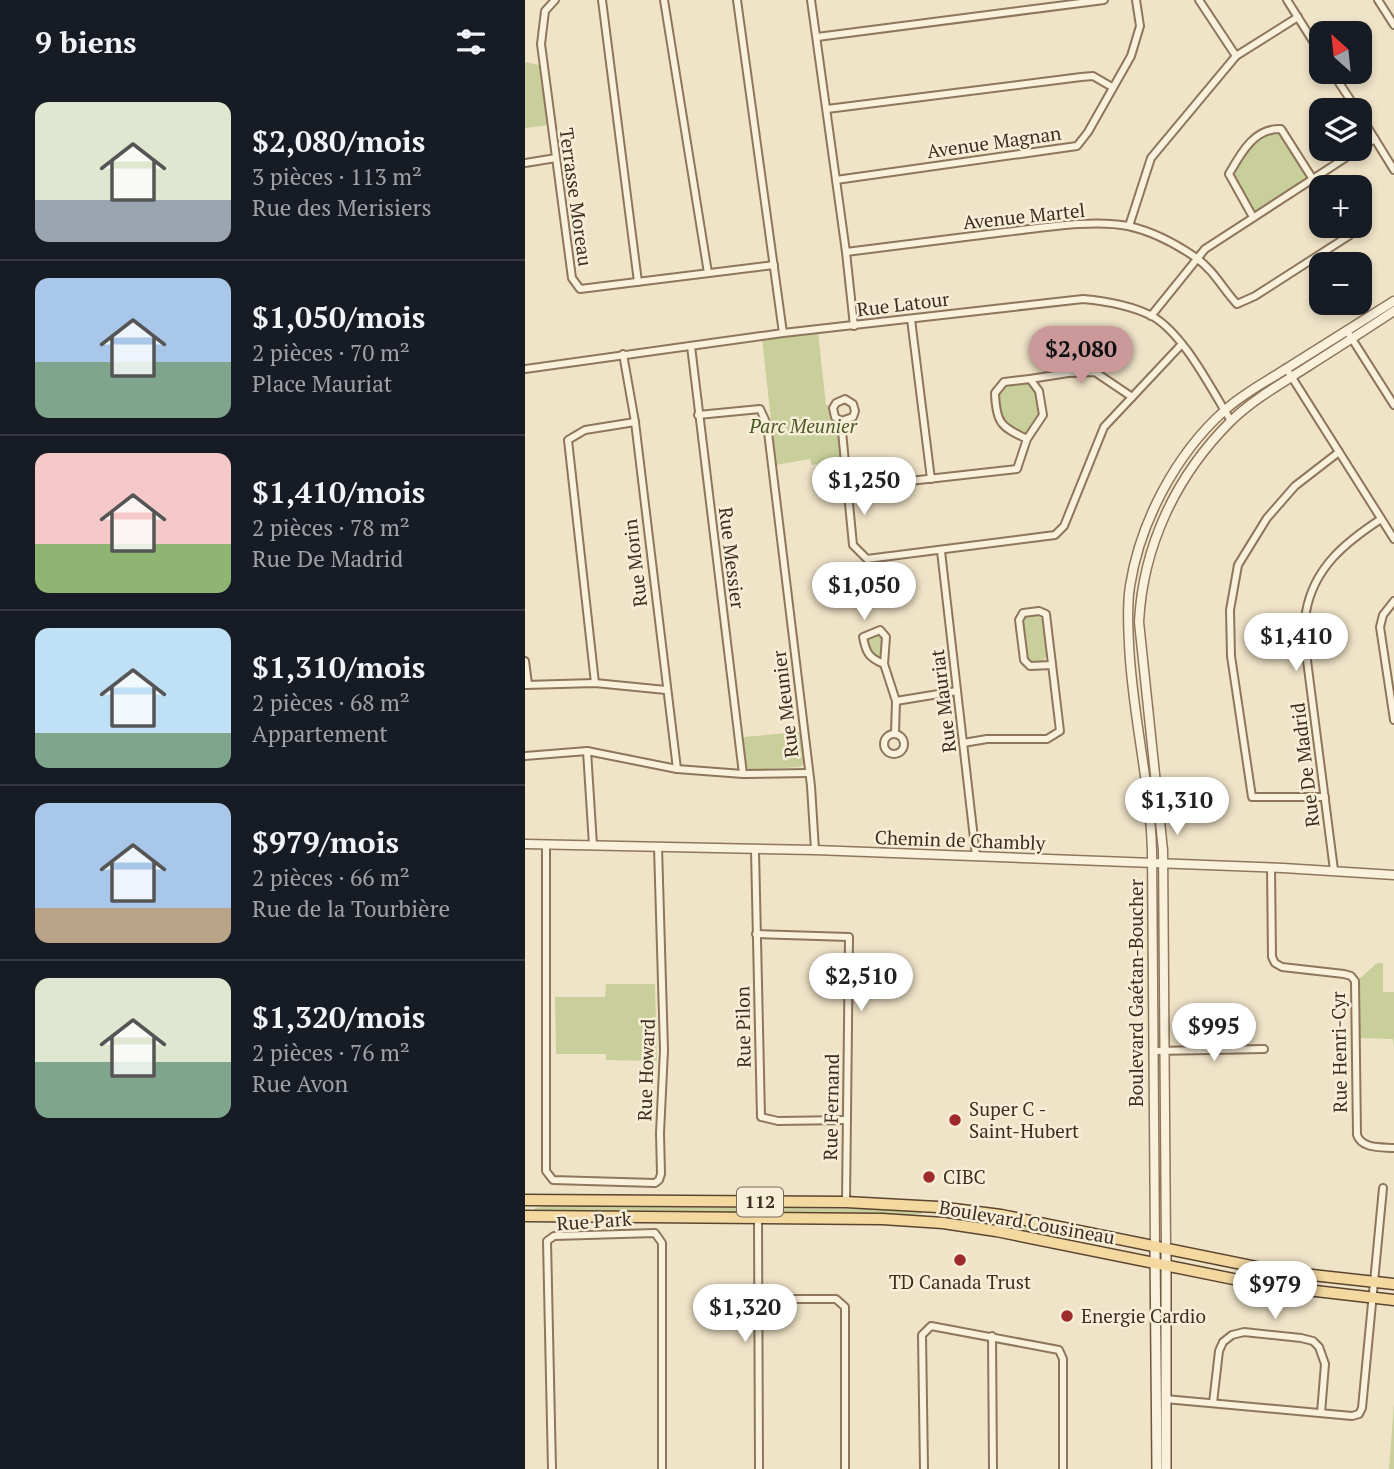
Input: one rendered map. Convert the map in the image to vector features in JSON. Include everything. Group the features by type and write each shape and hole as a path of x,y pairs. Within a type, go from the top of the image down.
{"main road":[{"name":"Boulevard Cousineau","path":"525,1200 918,1205 974,1211 1276,1271 1394,1284"},
{"name":"Boulevard Cousineau","path":"525,1216 882,1219 943,1223 996,1231 1272,1287 1394,1300"},
{"name":"Boulevard Gaétan-Boucher","path":"1157,1469 1161,1248"},
{"name":"Boulevard Gaétan-Boucher","path":"1161,1264 1166,1469"}],"street":[{"name":"Terrasse Moreau","path":"555,0 545,11 541,44 572,278 580,289 774,265"},
{"path":"602,0 638,282"},
{"path":"664,0 708,273"},
{"path":"737,0 783,333"},
{"path":"811,0 837,180 854,326"},
{"path":"817,37 1104,0"},
{"name":"Avenue Magnan","path":"837,180 1077,146 1088,132 1131,56 1140,26 1136,0"},
{"path":"1199,0 1236,56"},
{"path":"1287,0 1309,35"},
{"path":"1378,0 1394,25"},
{"path":"1129,226 1151,158 1236,56 1298,17"},
{"path":"827,109 1093,76 1112,87"},
{"path":"1254,217 1229,174 1246,145 1270,129 1282,129 1310,175"},
{"path":"1372,134 1394,170"},
{"path":"525,163 556,158"},
{"path":"1317,175 1339,161"},
{"path":"1151,316 1205,250 1309,180"},
{"name":"Avenue Martel","path":"846,252 1049,226 1129,226 1174,244 1197,258 1214,272 1223,289 1237,304 1255,296 1345,238"},
{"name":"Rue Latour","path":"525,369 783,333 1083,299 1131,307 1165,325 1231,421"},
{"name":"Boulevard Gaétan-Boucher","path":"1349,335 1394,301"},
{"name":"Boulevard Gaétan-Boucher","path":"1161,1248 1154,1113 1153,863 1150,816 1129,655 1129,587 1141,543 1167,483 1188,452 1224,410 1349,335 1394,312"},
{"path":"911,319 931,479"},
{"path":"1349,335 1394,405"},
{"path":"841,421 853,545 867,559 1055,535 1064,526 1104,427 1181,345"},
{"name":"Rue Messier","path":"691,346 743,774"},
{"name":"Rue Morin","path":"623,354 635,422 677,769"},
{"path":"1027,439 1003,427 995,411 995,393 1004,382 1095,372 1132,397"},
{"path":"1289,372 1394,539"},
{"name":"Boulevard Gaétan-Boucher","path":"1161,1248 1165,1139 1163,863 1141,653 1140,591 1150,548 1162,518 1187,475 1231,421 1289,372"},
{"path":"847,488 1017,469 1027,439 1043,415 1039,391 1030,379"},
{"name":"Rue Meunier","path":"698,415 760,409 767,424 809,773 815,850"},
{"path":"595,682 568,440 585,430 635,422"},
{"path":"1325,797 1252,797 1231,656 1230,610 1238,565 1267,518 1295,486 1339,452"},
{"name":"Rue De Madrid","path":"1334,870 1305,645 1306,612 1315,584 1327,565 1346,542 1381,519"},
{"name":"Rue Mauriat","path":"941,551 977,856"},
{"path":"1394,601 1383,615 1380,627 1394,720"},
{"path":"963,743 987,739 1047,739 1060,731 1052,664 1046,614 1039,611 1023,613 1019,620 1024,660 1030,666 1052,664"},
{"path":"884,664 870,659 863,637 880,630 886,637 884,664 896,701 895,733"},
{"path":"525,662 527,684 595,682 666,690"},
{"path":"896,701 957,691"},
{"path":"525,756 587,751 677,769 743,774 809,773"},
{"path":"587,751 593,845"},
{"name":"Chemin de Chambly","path":"525,844 815,850 1394,874"},
{"name":"Rue Howard","path":"546,845 546,1171 553,1180 593,1182 655,1183 659,1180 664,1050 658,847"},
{"name":"Rue Pilon","path":"755,850 761,1117 778,1121 847,1120"},
{"name":"Rue Henri-Cyr","path":"1271,867 1272,957 1275,963 1282,967 1344,974 1355,981 1357,1135 1359,1141 1365,1145 1394,1148"},
{"name":"Rue Fernand","path":"756,934 849,937 846,1202"},
{"path":"1154,1051 1264,1049"},
{"path":"1154,1113 1160,1136 1165,1139"},
{"path":"1165,1399 1357,1415 1361,1410 1383,1188"},
{"path":"758,1218 759,1469"},
{"name":"Rue Park","path":"552,1469 547,1241 551,1237 655,1233 660,1237 662,1469"},
{"path":"759,1299 836,1299 845,1307 845,1469"},
{"path":"923,1469 922,1335 931,1326 1059,1350 1063,1359 1063,1469"},
{"path":"1213,1403 1220,1348 1232,1335 1247,1332 1304,1338 1319,1347 1325,1361 1321,1413"},
{"path":"992,1336 993,1469"}],"green space":[{"path":"525,62 544,66 550,125 525,128"},
{"path":"1270,129 1281,129 1310,175 1309,180 1253,217 1229,174 1246,145"},
{"name":"Parc Meunier","path":"818,332 826,405 832,406 842,461 812,465 810,459 776,465 762,339"},
{"path":"1030,379 1039,391 1043,415 1027,439 1003,427 995,393 1004,382"},
{"path":"1037,615 1043,620 1048,654 1043,661 1033,662 1027,657 1022,624 1025,617"},
{"path":"880,633 884,638 883,662 871,657 865,638"},
{"path":"800,732 804,764 800,767 751,770 746,767 743,737"},
{"path":"1377,963 1383,963 1383,992 1394,992 1394,1048 1393,1039 1358,1038 1356,982"},
{"path":"606,984 655,984 657,1061 606,1060 606,1054 556,1054 555,997 605,997"},
{"path":"535,1208 880,1209 922,1211 922,1214 535,1211"},
{"path":"988,1218 1075,1235 1087,1238 1087,1241 986,1223"},
{"path":"1394,1404 1394,1469 1389,1469"}],"place":[{"name":"Super C - Saint-Hubert","path":"955,1120"},
{"name":"CIBC","path":"929,1177"},
{"name":"TD Canada Trust","path":"960,1260"},
{"name":"Energie Cardio","path":"1067,1316"}]}
